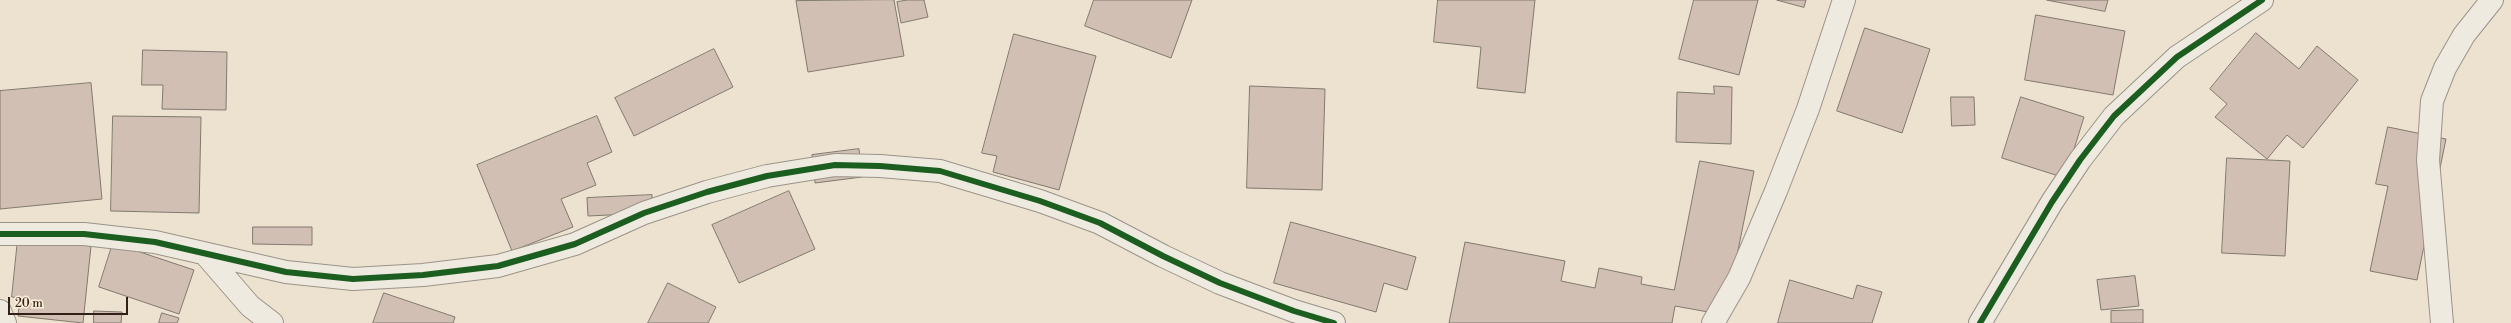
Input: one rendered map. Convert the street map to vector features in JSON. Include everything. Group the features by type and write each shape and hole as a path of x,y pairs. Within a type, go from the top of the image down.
{"street":[{"path":"1713,323 1740,278 1779,184 1808,110 1844,0"},
{"path":"1980,323 2052,202 2080,160 2114,116 2177,57 2262,0"},
{"path":"2442,323 2428,160 2432,101 2445,68 2464,35 2492,0"},
{"path":"0,234 91,235 155,242 286,272 353,279 423,275 490,267 576,244 644,213 707,192 767,176 836,165 880,166 940,171 1040,201 1100,223 1162,256 1220,283 1294,311 1334,323"},
{"path":"204,254 250,306 272,323"},
{"path":"0,311 5,323"}],"building":[{"path":"894,0 904,56 808,72 796,1"},
{"path":"924,0 928,17 901,23 897,2"},
{"path":"1094,0 1192,0 1171,58 1085,26"},
{"path":"1438,0 1535,0 1525,93 1477,88 1481,47 1434,42"},
{"path":"1694,0 1758,0 1739,75 1679,59"},
{"path":"1777,0 1806,0 1804,7"},
{"path":"2047,0 2108,0 2105,11"},
{"path":"2036,15 2125,31 2113,95 2025,80"},
{"path":"1865,28 1930,49 1902,133 1837,111"},
{"path":"2256,33 2299,69 2317,46 2358,80 2303,148 2287,135 2267,159 2215,117 2227,104 2210,89"},
{"path":"1014,34 1096,56 1059,190 993,172 997,156 982,153"},
{"path":"714,49 733,87 634,136 615,98"},
{"path":"143,50 227,52 226,110 162,109 163,85 142,85"},
{"path":"91,83 102,199 0,209 0,91"},
{"path":"1250,86 1325,89 1322,190 1247,188"},
{"path":"1714,86 1732,87 1731,144 1676,142 1677,92 1714,94"},
{"path":"1951,97 1974,97 1975,125 1952,126"},
{"path":"2021,97 2084,117 2065,178 2002,158"},
{"path":"113,116 201,117 199,213 111,211"},
{"path":"597,116 612,152 587,163 596,185 561,199 573,227 512,251 477,165"},
{"path":"2388,127 2446,139 2417,280 2370,271 2388,186 2376,184"},
{"path":"859,149 862,177 815,183 812,155"},
{"path":"2227,158 2290,161 2285,256 2222,253"},
{"path":"1700,161 1754,171 1725,315 1675,306 1672,323 1449,323 1465,242 1565,261 1561,281 1595,288 1599,268 1642,277 1641,284 1674,290"},
{"path":"789,191 815,249 739,283 712,225"},
{"path":"652,195 652,213 588,216 587,198"},
{"path":"1291,222 1416,257 1407,290 1384,283 1376,312 1274,283"},
{"path":"253,227 312,227 312,245 253,244"},
{"path":"18,239 91,246 83,323 18,316 20,298 12,297"},
{"path":"113,243 194,270 179,314 99,287"},
{"path":"2135,276 2139,306 2101,310 2097,280"},
{"path":"1790,280 1853,299 1857,285 1882,292 1872,323 1778,323"},
{"path":"668,283 716,307 708,323 648,323"},
{"path":"384,293 455,317 453,323 373,323"},
{"path":"2143,310 2143,323 2111,323 2111,311"},
{"path":"94,311 122,312 121,323 94,323"},
{"path":"162,313 179,318 177,323 159,323"}],"cycle path":[{"path":"1980,323 2052,202 2080,160 2114,116 2177,57 2262,0"},
{"path":"0,234 84,234 155,242 286,272 353,279 423,275 498,266 575,244 644,213 707,192 767,176 835,165 880,166 940,171 1040,201 1100,223 1163,256 1220,283 1294,311 1334,323"}]}
